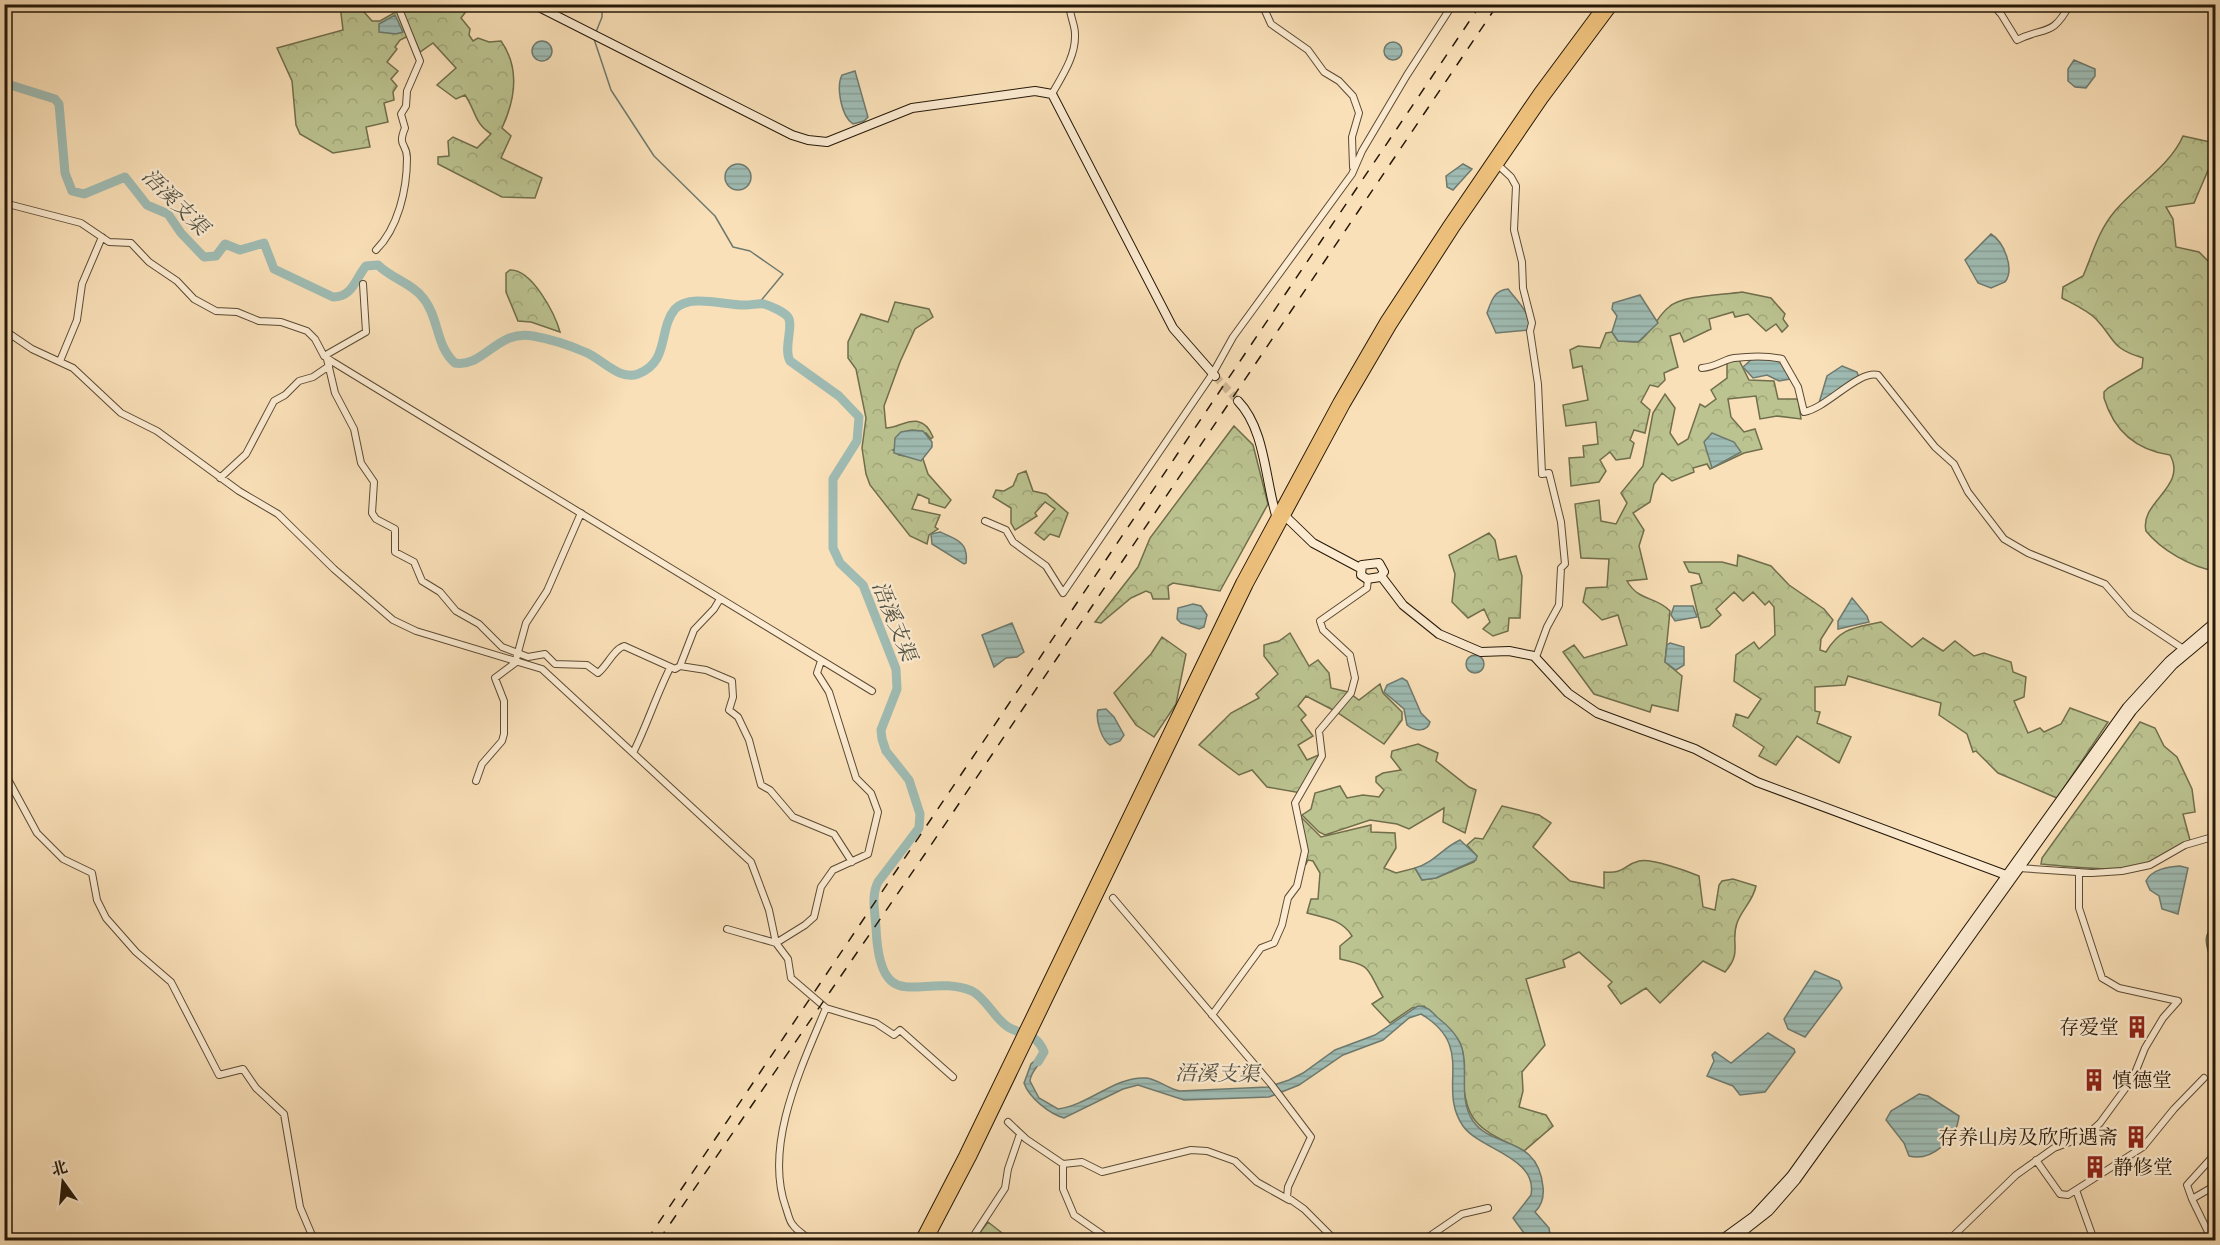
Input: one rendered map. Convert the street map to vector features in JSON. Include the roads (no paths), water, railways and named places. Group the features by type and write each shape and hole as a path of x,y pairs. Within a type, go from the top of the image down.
{"main road":[{"path":"928,1240 1280,515 1353,375 1404,291 1538,93 1604,4"},
{"path":"1280,515 1381,343 1544,98 1614,4"},
{"path":"920,1240 1021,1047"}],"street":[{"path":"376,250 389,237 403,193 407,156 400,138 405,128 401,114 406,106 407,92 420,61 397,4"},
{"path":"533,4 792,135 819,142 835,140 912,108 1035,91 1052,94"},
{"path":"1052,94 1068,65 1074,46 1075,31 1070,10 1080,4"},
{"path":"1262,4 1271,24 1308,50 1324,72 1345,86 1356,101 1359,113 1353,138 1354,170"},
{"path":"985,520 1006,530 1013,542 1046,566 1063,594 1214,375 1233,337 1354,170 1362,151 1407,75 1454,4"},
{"path":"1992,4 2017,40 2050,30 2064,18 2070,4"},
{"path":"1052,94 1173,328 1214,375"},
{"path":"1498,165 1513,179 1516,186 1514,230 1522,262 1522,288 1532,323 1530,331 1538,384 1542,474 1549,473 1564,542 1561,600 1536,657"},
{"path":"4,203 81,224 112,242 131,243 149,262 177,281 194,299 212,310 237,312 259,321 281,322 308,332 315,339 327,360 335,393 354,429 361,463 374,482 372,513 376,519 395,530 395,552 414,562 422,582 440,592 456,611 480,625 498,644 528,657 543,654 555,664 587,665 598,673 612,659 617,649 624,646 670,669 680,666 706,670 732,681 733,697 729,710 738,717 749,740 761,785 770,790 794,817 834,834 852,862"},
{"path":"60,361 78,315 82,284 102,237"},
{"path":"220,478 246,454 274,401 285,395 299,381 313,377 327,360 366,332 363,284"},
{"path":"4,330 32,349 78,372 121,413 162,434 220,478 278,514 334,569 393,620 416,631 542,669 752,862 769,910 776,943 788,960 787,966 793,981 826,1008 876,1023 894,1035 900,1030 952,1077"},
{"path":"1702,368 1720,366 1734,358 1763,356 1782,359 1798,387 1804,412 1817,409 1865,376 1878,375 1935,447 1954,464 1968,492 2004,539 2028,553 2106,584 2131,614 2160,636 2182,648"},
{"path":"327,360 872,691"},
{"path":"1238,400 1247,412 1259,444 1280,515 1314,543 1360,568 1379,563 1384,572 1381,576 1368,579 1362,576 1360,568"},
{"path":"476,781 482,764 502,741 504,734 504,701 495,678 515,661 526,623 547,591 581,513"},
{"path":"1381,576 1403,605 1440,634 1481,652 1509,651 1536,657 1568,693 1602,716 1643,728 1695,749 1757,782 2006,875"},
{"path":"1212,1015 1261,948 1274,942 1282,925 1288,898 1297,886 1306,848 1295,803 1321,758 1323,748 1319,731 1351,693 1355,682 1350,655 1323,630 1320,621 1368,588 1368,579"},
{"path":"680,666 694,630 714,609 720,599"},
{"path":"1721,1240 1754,1216 1791,1176 2127,707 2182,648 2216,621"},
{"path":"1732,1240 1768,1211 1796,1180 2137,705 2178,661 2216,629"},
{"path":"727,929 776,943 806,925 814,916 827,876 836,868 868,854 873,826 879,814 870,793 856,778 829,692 818,673 821,661"},
{"path":"633,753 647,727 656,697 670,669"},
{"path":"4,772 37,833 63,860 92,873 97,900 105,918 136,952 171,982 219,1075 243,1069 256,1088 284,1114 300,1207 314,1240"},
{"path":"2018,868 2113,872 2144,867 2185,845 2216,836"},
{"path":"1949,1240 1958,1238 2016,1175 2060,1145 2086,1136 2100,1123 2133,1078 2145,1047 2163,1018 2178,1001 2119,988 2102,978 2079,908 2079,872"},
{"path":"1113,898 1271,1084 1311,1137 1288,1187 1289,1200"},
{"path":"810,1240 793,1225 783,1200 780,1137 807,1055 826,1008"},
{"path":"2036,1160 2060,1194 2068,1195 2143,1147 2174,1109 2204,1078"},
{"path":"1008,1122 1020,1134 1063,1164 1082,1162 1102,1172 1191,1150 1206,1151 1235,1161 1257,1182 1304,1209 1335,1240"},
{"path":"971,1240 1005,1188 1008,1169 1020,1134"},
{"path":"2212,1240 2187,1185 2216,1153"},
{"path":"1063,1164 1063,1189 1074,1215 1110,1240"},
{"path":"2192,1199 2216,1185"},
{"path":"2076,1190 2094,1240"},
{"path":"1424,1240 1462,1214 1488,1208"},
{"path":"1743,1233 1749,1240"}],"water":[{"path":"395,15 403,32 396,34 379,32 379,24"},
{"path":"542,41 549,44 552,51 549,58 542,61 535,58 532,51 535,44"},
{"path":"1393,42 1399,45 1402,51 1399,57 1393,60 1387,57 1384,51 1387,45"},
{"path":"2074,60 2095,69 2095,76 2086,88 2075,87 2068,81 2068,69"},
{"path":"855,71 868,117 864,121 853,124 845,115 841,101 840,80 842,75"},
{"path":"738,164 747,168 751,177 747,186 738,190 729,186 725,177 729,168"},
{"path":"1463,164 1472,169 1453,190 1447,187 1446,176"},
{"path":"1991,234 2004,249 2009,270 2005,282 1991,288 1978,283 1965,260"},
{"path":"1508,289 1526,314 1528,330 1496,333 1487,313 1496,294"},
{"path":"1640,295 1658,323 1638,342 1618,341 1612,332 1617,316 1612,309 1613,303"},
{"path":"1752,359 1779,359 1791,379 1779,381 1767,375 1753,378 1743,367"},
{"path":"1842,366 1857,372 1859,378 1819,403 1827,376"},
{"path":"923,431 932,442 932,447 921,461 894,453 895,438 901,432"},
{"path":"1712,433 1734,442 1741,452 1712,468 1704,442"},
{"path":"940,532 964,546 966,563 964,564 932,544 931,534"},
{"path":"1852,598 1867,616 1869,622 1838,629 1838,621"},
{"path":"1193,604 1201,606 1207,615 1204,627 1199,629 1181,623 1177,619 1178,608"},
{"path":"1674,606 1693,606 1697,617 1675,621 1671,615"},
{"path":"1012,623 1024,652 1017,657 1006,658 994,667 982,635"},
{"path":"1670,643 1684,647 1684,665 1676,670 1665,662 1667,645"},
{"path":"1475,655 1481,658 1484,664 1481,670 1475,673 1469,670 1466,664 1469,658"},
{"path":"1402,678 1407,681 1421,713 1430,722 1426,728 1417,730 1407,725 1404,709 1384,692 1387,685"},
{"path":"1106,709 1114,717 1124,735 1120,741 1110,745 1102,734 1097,719 1098,710"},
{"path":"1460,840 1477,856 1476,860 1436,878 1422,880 1415,868"},
{"path":"2180,866 2188,868 2178,914 2162,909 2159,896 2150,890 2146,881 2156,871"},
{"path":"1815,971 1839,981 1842,988 1805,1037 1788,1029 1784,1019"},
{"path":"1418,1006 1431,1011 1451,1030 1461,1045 1466,1102 1473,1121 1481,1130 1524,1151 1533,1159 1539,1170 1543,1187 1541,1203 1535,1212 1549,1228 1551,1240 1529,1240 1513,1218 1531,1195 1531,1182 1526,1172 1517,1163 1482,1142 1463,1126 1453,1097 1452,1054 1447,1040 1438,1027 1421,1014 1409,1018 1383,1040 1343,1055 1299,1085 1269,1097 1184,1100 1138,1085 1123,1089 1064,1118 1041,1105 1030,1094 1024,1083 1031,1064 1046,1051 1030,1081 1039,1098 1058,1109 1080,1102 1124,1081 1135,1079 1150,1079 1180,1091 1268,1087 1303,1073 1335,1050 1375,1035"},
{"path":"1768,1033 1794,1049 1795,1052 1765,1092 1740,1095 1733,1086 1707,1076 1714,1061 1712,1055 1715,1052 1731,1063"},
{"path":"1919,1094 1928,1096 1959,1116 1953,1133 1942,1147 1926,1156 1917,1157 1909,1156 1904,1143 1886,1120 1891,1111"}],"waterway":[{"path":"596,32 602,17 602,4"},
{"path":"594,39 611,90 654,156 715,216 733,247 750,251 783,274 759,303"},
{"name":"浯溪支渠","path":"4,83 55,99 59,104 65,173 72,191 84,194 125,177 147,205 168,214 181,233 204,257 216,256 225,244 240,250 264,243 274,269 333,297 349,291 366,266 378,265 414,289 424,299 444,349 455,363 474,360 500,343 521,335 533,336 579,349 617,372 638,374 655,362 670,317 682,304 699,301 738,305 762,304 786,315 790,321 788,350 790,361 839,396 859,417 857,441 833,479 833,548 840,563 863,585 896,669 897,689 881,730 882,739 886,751 909,780 920,814 919,828 876,887 874,904 879,957 886,974 895,984 907,987 954,986 977,994 998,1019 1008,1027 1029,1035 1037,1041 1044,1052 1038,1062"}],"tunnel":[{"path":"1215,376 1238,401"}],"railway":[{"path":"647,1240 1481,4"},
{"path":"659,1240 927,851 1498,4"}],"place":[{"name":"存爱堂","path":"2137,1027"},
{"name":"慎德堂","path":"2094,1080"},
{"name":"存养山房及欣所遇斋","path":"2136,1137"},
{"name":"静修堂","path":"2095,1167"}]}
